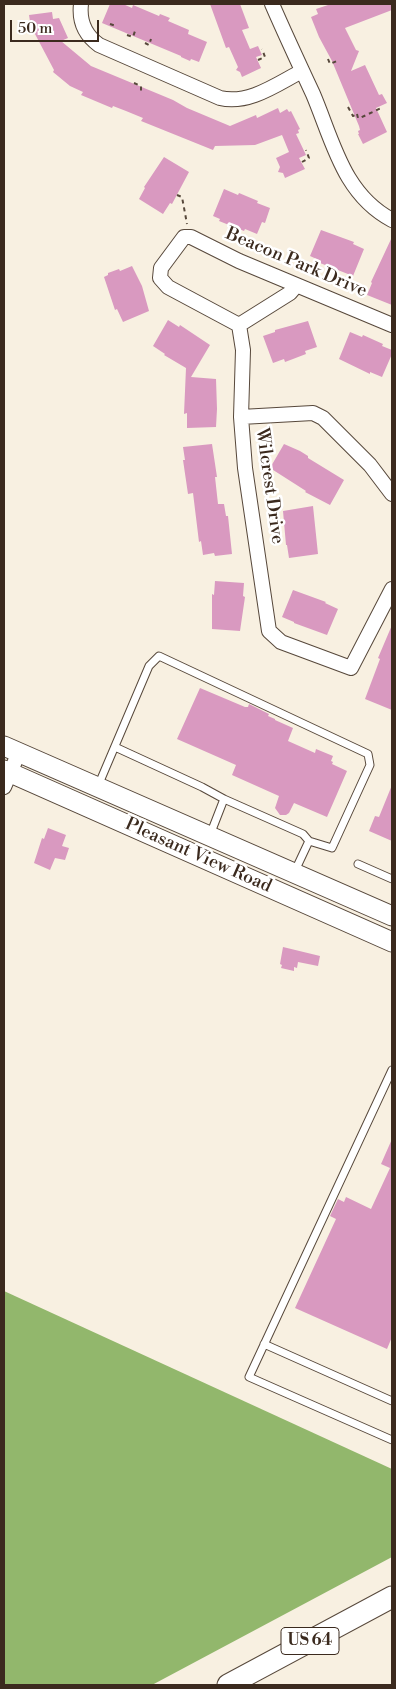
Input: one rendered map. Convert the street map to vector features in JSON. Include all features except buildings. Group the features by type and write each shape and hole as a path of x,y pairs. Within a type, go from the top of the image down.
{"main road":[{"name":"Pleasant View Road","path":"11,749 392,916"},
{"name":"Pleasant View Road","path":"6,776 200,857 392,942"},
{"path":"200,857 209,836"},
{"name":"US 64","path":"228,1685 392,1597"}],"street":[{"path":"81,4 83,26 90,38 99,45 220,98 232,100 246,98 302,71"},
{"path":"272,4 346,176 377,209 392,220"},
{"path":"186,232 161,268 160,278 168,287 239,325 290,293 296,286"},
{"name":"Beacon Park Drive","path":"186,232 191,237 240,261 392,325"},
{"name":"Wilcrest Drive","path":"239,325 243,350 241,417 250,504 269,631 281,642 351,668 392,589"},
{"path":"241,417 313,413 323,418 370,465 392,494"},
{"path":"6,776 11,749"}],"lane":[{"path":"98,787 114,748 149,666 159,656 368,754 370,765 332,848 309,841 303,834 114,748"},
{"path":"209,836 224,799"},
{"path":"294,873 309,841"},
{"path":"358,864 392,879"},
{"path":"392,1070 249,1378 392,1440"},
{"path":"264,1344 392,1401"}],"path":[{"path":"110,24 116,26"},
{"path":"126,35 133,37 135,31"},
{"path":"145,43 149,45 152,39"},
{"path":"258,60 265,57 262,49"},
{"path":"328,59 330,64 338,60"},
{"path":"134,83 141,86 141,93"},
{"path":"348,107 353,116 358,114 358,118 381,108"},
{"path":"302,162 309,158 306,150"},
{"path":"177,195 182,197 186,232"}],"green space":[{"path":"4,1291 392,1469 392,1557 152,1685 4,1685"}]}
